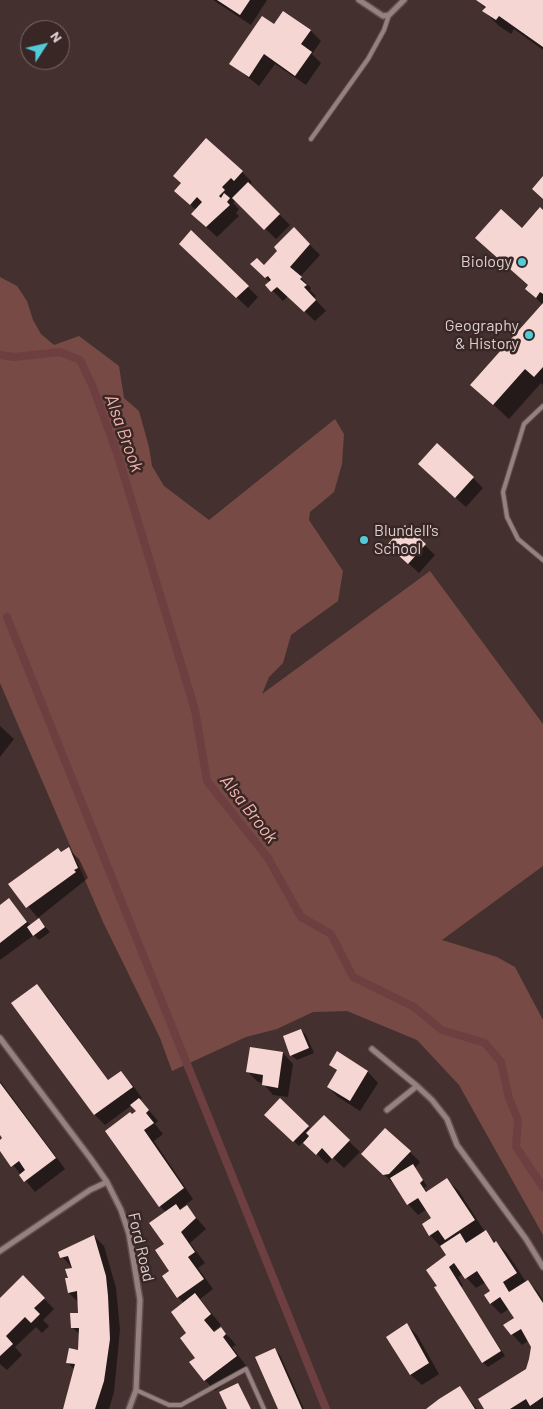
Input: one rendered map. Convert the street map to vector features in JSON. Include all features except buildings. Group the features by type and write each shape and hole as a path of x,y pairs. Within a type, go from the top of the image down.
{"street":[{"path":"359,0 374,12 383,16 389,15 404,0"},
{"name":"Ford Road","path":"0,1038 107,1182 121,1210 129,1234 140,1300 136,1390 129,1409"},
{"path":"372,1049 417,1086 447,1119 457,1145 526,1240 543,1267"},
{"path":"387,1110 417,1086"},
{"path":"0,1251 90,1190 107,1182"}],"lane":[{"path":"311,138 368,59 384,30 389,15"},
{"path":"543,406 524,424 504,492 507,517 518,539 543,560"},
{"path":"136,1390 169,1405 181,1405 246,1369 264,1409"}],"shaded area":[{"path":"0,277 17,286 27,301 33,320 41,334 54,345 79,336 119,366 124,398 139,411 152,466 164,486 209,520 335,419 344,434 342,464 334,492 310,512 309,520 343,571 338,601 291,635 283,663 269,677 262,694 430,571 543,724 543,866 442,940 497,957 515,967 543,1020 543,1235 459,1085 417,1040 347,1011 313,1012 277,1029 246,1037 172,1071 160,1038 103,922 0,683"}],"waterway":[{"name":"Alsa Brook","path":"0,355 14,357 60,352 80,360 93,387 119,459 195,710 207,781 268,858 301,917 331,934 353,977 414,1007 442,1030 485,1043 501,1062 509,1098 518,1120 516,1147 543,1187"},
{"path":"7,617 326,1409"}],"place":[{"name":"Biology","path":"522,262"},
{"name":"Geography & History","path":"529,335"},
{"name":"Blundell's School","path":"364,540"}]}
